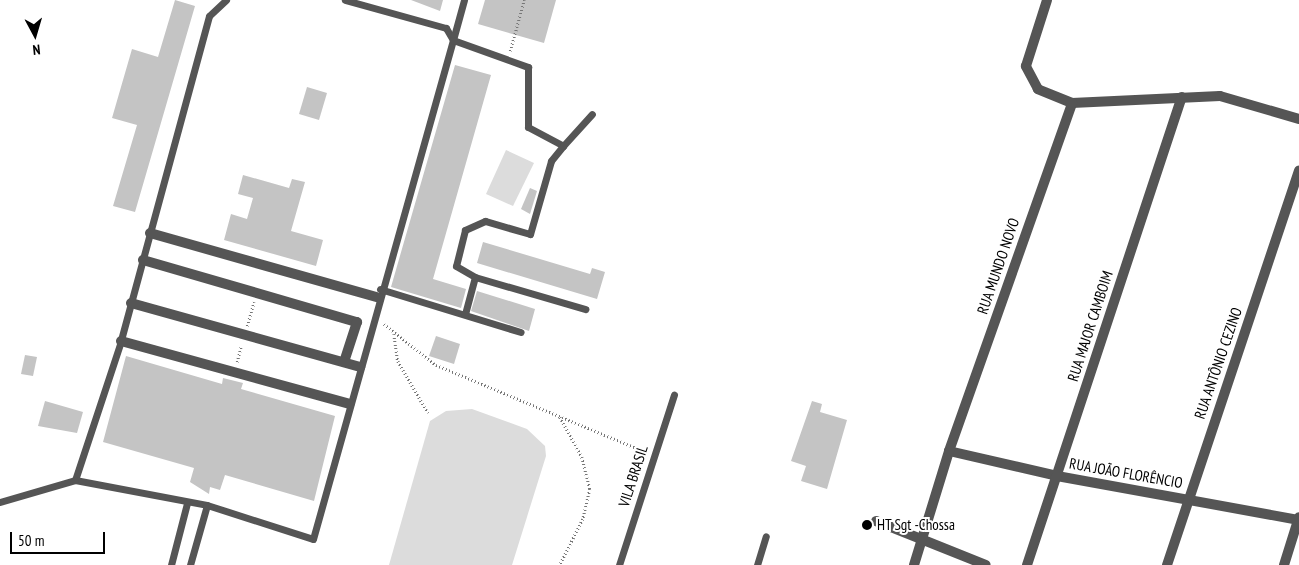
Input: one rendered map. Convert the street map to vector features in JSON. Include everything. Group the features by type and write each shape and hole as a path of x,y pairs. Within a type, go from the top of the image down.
{"street":[{"path":"1047,0 1026,66 1038,89 1072,103 1220,96 1299,119"},
{"name":"RUA MAJOR CAMBOIM","path":"1027,565 1182,97"},
{"name":"RUA MUNDO NOVO","path":"914,565 949,451 1072,103"},
{"name":"RUA ANTÔNIO CEZINO","path":"1167,565 1299,171"},
{"path":"150,233 379,293"},
{"path":"143,260 357,322 344,362"},
{"path":"131,303 360,367"},
{"path":"121,341 348,404"},
{"name":"RUA JOÃO FLORÊNCIO","path":"949,451 1056,476 1299,519"},
{"path":"1284,565 1299,519"},
{"path":"876,521 923,538 986,565"}],"lane":[{"path":"75,480 121,341 209,16 226,0"},
{"path":"345,0 446,28 453,40 528,67 528,127 563,146"},
{"path":"0,502 75,480 187,503 208,505 313,539 379,293 464,0"},
{"path":"585,308 475,277 456,266 465,230 485,221 530,234 551,161 592,114"},
{"path":"465,314 475,277"},
{"path":"379,293 465,314 521,332"},
{"name":"VILA BRASIL","path":"619,565 674,395"},
{"path":"171,565 187,503"},
{"path":"190,565 208,505"},
{"path":"757,565 766,536"}],"path":[{"path":"508,60 524,0"},
{"path":"234,372 256,294"},
{"path":"374,313 394,334 436,365 654,455"},
{"path":"394,334 398,361 428,414"},
{"path":"559,416 582,457 590,490 583,519 560,565"}],"shaded area":[{"path":"506,150 534,163 513,206 486,194"},
{"path":"472,409 527,429 545,446 546,456 512,565 389,565 430,421 446,411"}],"building":[{"path":"175,0 195,6 135,212 113,206 137,125 112,118 132,49 158,57"},
{"path":"411,0 443,0 440,11"},
{"path":"485,0 556,0 544,43 478,24"},
{"path":"455,65 491,75 433,279 466,289 461,308 391,287"},
{"path":"307,87 327,93 319,120 299,114"},
{"path":"243,175 289,188 292,179 305,182 291,231 323,240 316,266 224,240 231,214 247,219 253,198 238,194"},
{"path":"530,188 537,191 530,214 521,209"},
{"path":"483,242 590,274 592,268 605,272 597,299 477,263"},
{"path":"477,291 535,309 529,331 471,311"},
{"path":"436,336 460,344 454,364 429,356"},
{"path":"25,355 37,357 33,376 21,374"},
{"path":"126,356 222,384 223,378 243,383 241,389 335,416 314,501 225,475 220,490 210,487 209,494 190,482 194,468 103,442"},
{"path":"45,401 83,412 77,433 38,426"},
{"path":"812,401 822,404 820,412 847,420 827,489 801,481 806,466 791,461"}],"place":[{"name":"HT Sgt -Chossa","path":"867,525"}]}
